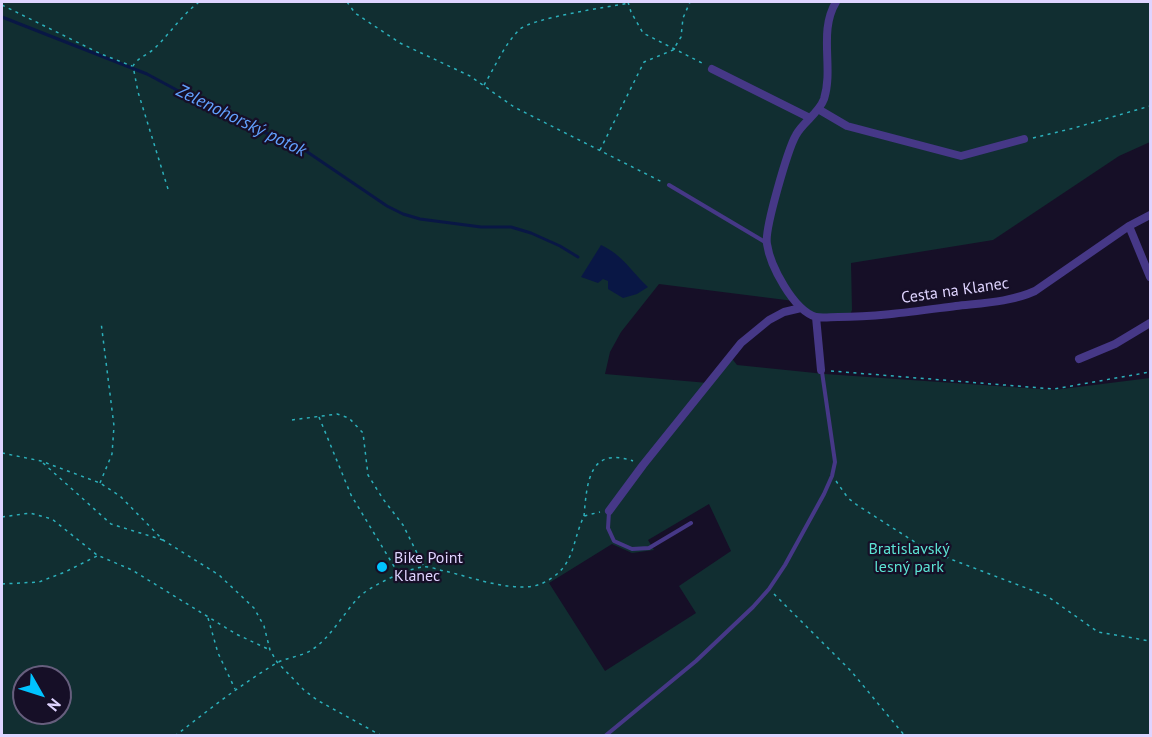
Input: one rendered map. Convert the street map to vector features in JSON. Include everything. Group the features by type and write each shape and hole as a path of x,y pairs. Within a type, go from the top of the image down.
{"street":[{"path":"821,370 816,317 794,301 776,269 766,242 789,152 797,134 818,109 824,98 828,21 836,2"},
{"path":"712,69 810,118"},
{"path":"818,109 847,126 962,156 1024,139"},
{"name":"Cesta na Klanec","path":"816,317 875,316 1025,296 1129,226 1150,215"},
{"path":"1129,226 1150,277"},
{"path":"609,511 730,356 753,332 769,320 784,312 801,308"},
{"path":"1079,360 1115,344 1150,323"}],"lane":[{"path":"669,185 766,242"},
{"path":"605,735 696,661 770,589 832,476 835,462 834,446 821,370"},
{"path":"609,511 608,528 614,541 632,549 650,548 691,523"}],"path":[{"path":"168,189 138,92 133,66 137,60 151,51 188,10 199,2"},
{"path":"347,2 355,13 400,43 470,76 514,108 669,185"},
{"path":"484,86 504,50 521,28 540,21 628,2 643,33 712,69"},
{"path":"600,150 644,62 673,50 681,37 683,18 690,2"},
{"path":"2,5 100,54 133,66"},
{"path":"1024,139 1074,129 1150,106"},
{"path":"100,483 112,454 114,426 101,322"},
{"path":"821,370 1054,389 1150,372"},
{"path":"292,420 337,414 349,418 363,433 368,475 383,500 403,525 424,567"},
{"path":"318,415 351,495 398,573"},
{"path":"2,453 41,461 100,483 120,495 164,540 219,575 254,608 264,626 270,650 277,662 304,690 317,700 382,735"},
{"path":"175,735 236,689 277,662 313,649 360,596 398,573 424,567 502,585 527,588 554,577 567,563 574,549 584,516 590,475 600,461 618,456 643,465"},
{"path":"41,461 111,524 164,540"},
{"path":"832,476 848,498 921,546 1047,596 1098,632 1150,641"},
{"path":"584,516 609,511"},
{"path":"2,517 30,513 52,519 97,555 132,570 236,634 270,650"},
{"path":"2,584 39,582 65,572 97,555"},
{"path":"770,589 851,671 904,735"},
{"path":"207,616 218,652 236,689"}],"green space":[{"name":"Bratislavský lesný park","path":"2,2 1150,2 1150,142 1119,156 993,240 851,263 852,310 849,317 816,317 794,301 659,284 621,332 610,352 605,374 708,383 730,356 737,365 825,374 1054,390 1150,378 1150,735 2,735","holes":["709,504 731,551 679,586 696,613 605,671 549,583 612,544 632,553 654,550 648,540"]}],"water":[{"path":"601,245 621,259 648,287 637,294 623,298 608,289 608,281 603,279 598,283 581,277"}],"waterway":[{"name":"Zelenohorský potok","path":"2,17 147,74 225,116 300,147 387,206 403,214 420,219 481,227 511,227 531,233 578,257"}],"place":[{"name":"Bike Point Klanec","path":"382,567"}]}
